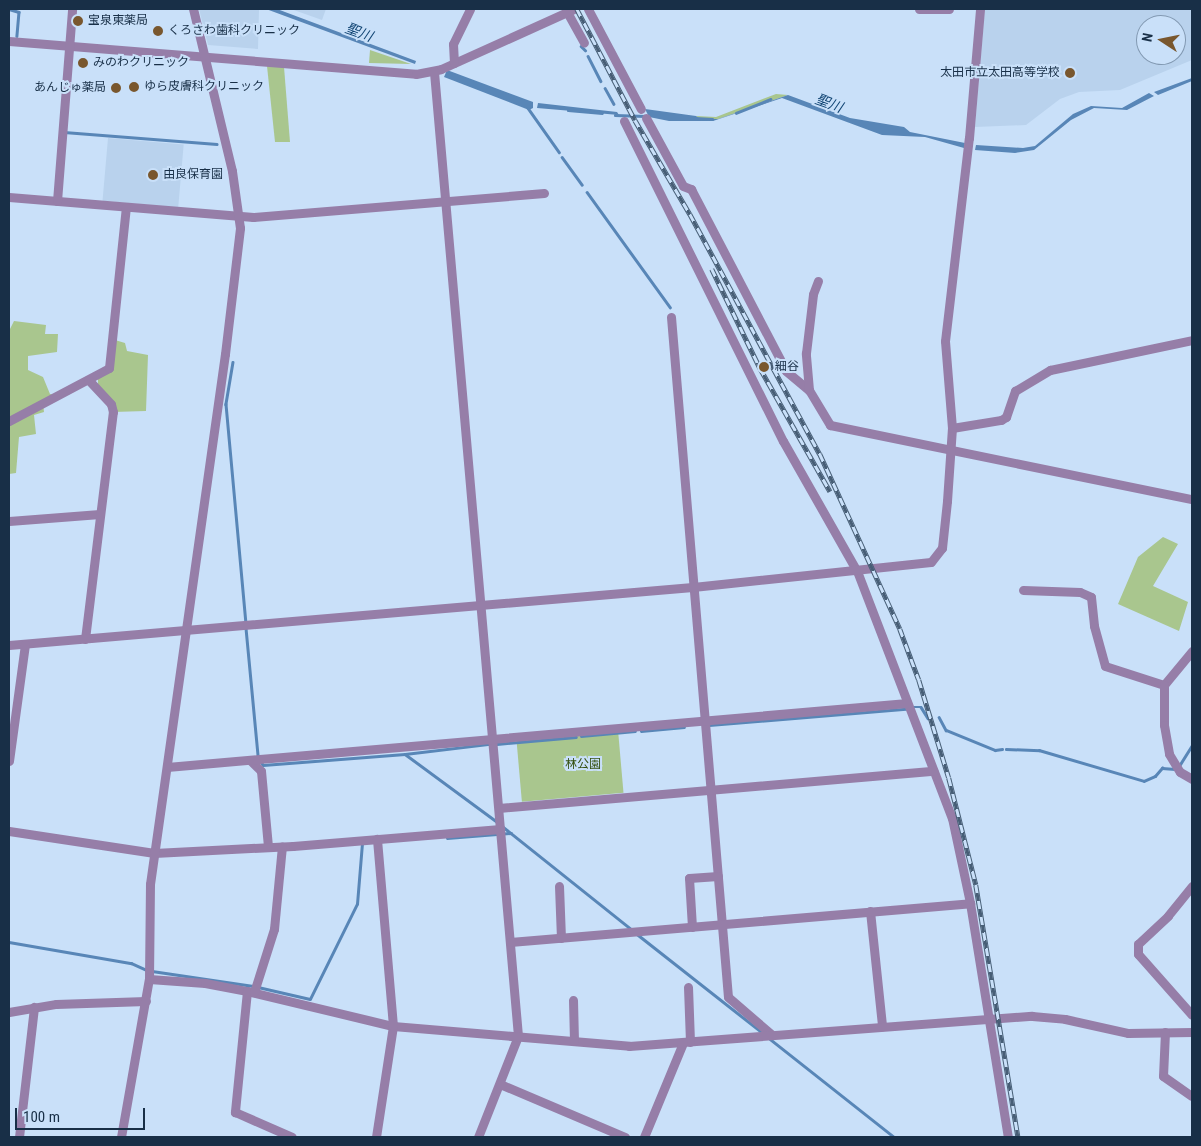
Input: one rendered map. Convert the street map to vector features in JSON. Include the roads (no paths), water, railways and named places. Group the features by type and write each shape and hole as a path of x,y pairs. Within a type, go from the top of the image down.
{"street":[{"path":"57,201 72,9"},
{"path":"121,1137 149,979 150,884 188,629 225,354 240,216 205,55 193,9"},
{"path":"454,63 453,44 470,9"},
{"path":"588,9 641,109"},
{"path":"919,9 949,9"},
{"path":"9,645 693,587 931,562 942,548 952,428 945,341 968,148 980,9"},
{"path":"9,42 205,55 407,74 434,72 571,11 584,43"},
{"path":"434,72 447,200 518,1036 478,1137"},
{"path":"646,118 683,186 691,189 786,371 809,390 830,425 1192,499"},
{"path":"624,121 778,432 856,571 952,818 970,902 1008,1137"},
{"path":"9,197 240,216 314,213 544,193"},
{"path":"9,421 109,368 112,357 126,207"},
{"path":"809,390 806,353 813,294 818,281"},
{"path":"671,317 728,997 771,1034"},
{"path":"952,428 1001,420 1006,417 1015,391 1050,370 1192,340"},
{"path":"86,638 113,412 111,404 89,380"},
{"path":"9,521 100,514"},
{"path":"1023,590 1080,592 1091,597 1094,626 1105,666 1164,685"},
{"path":"9,761 25,644"},
{"path":"1192,651 1164,685 1164,725 1169,754 1180,772 1192,779"},
{"path":"167,767 907,703"},
{"path":"251,761 261,771 268,847"},
{"path":"499,808 933,771"},
{"path":"9,832 154,852 268,847 500,829"},
{"path":"376,1137 393,1026 377,839"},
{"path":"282,846 274,929 251,992 235,1112 276,1134 292,1137"},
{"path":"692,927 688,878 718,876"},
{"path":"559,886 561,938"},
{"path":"1192,886 1168,916 1138,944 1138,954 1192,1014"},
{"path":"510,942 970,902"},
{"path":"870,911 882,1026"},
{"path":"149,979 204,983 251,992 393,1026 629,1046 1032,1016 1065,1019 1128,1032 1192,1032"},
{"path":"644,1137 687,1043 688,987"},
{"path":"573,1000 574,1041"},
{"path":"9,1012 34,1007 146,1002"},
{"path":"19,1137 34,1007"},
{"path":"1165,1032 1162,1076 1192,1096"},
{"path":"500,1084 626,1137"}],"water":[{"path":"266,9 277,9 416,61 415,64"},
{"path":"447,70 533,102 533,108 529,110 444,77"},
{"path":"1192,78 1192,81 1158,95 1154,92"},
{"path":"1149,93 1154,96 1127,110 1094,108 1071,120 1034,150 1015,153 975,150 976,145 1023,148 1035,146 1073,114 1091,106 1122,108"},
{"path":"788,95 850,118 904,127 910,132 965,143 964,148 925,137 882,135 782,98 713,121 669,121 649,117 645,109 696,116 700,119 718,119"},
{"path":"538,103 617,112 619,115 537,108"}],"waterway":[{"path":"9,9 19,12 17,36"},
{"path":"581,46 585,50"},
{"path":"588,56 601,81"},
{"path":"605,88 614,104"},
{"name":"聖川","path":"736,113 770,99"},
{"path":"528,108 559,152"},
{"name":"聖川","path":"568,110 602,113"},
{"name":"聖川","path":"615,115 645,116"},
{"name":"聖川","path":"695,118 712,119"},
{"path":"64,132 217,144"},
{"path":"562,157 582,185"},
{"path":"587,192 670,307"},
{"path":"233,362 226,404 246,622"},
{"path":"246,628 258,756"},
{"path":"914,707 921,707 928,718"},
{"path":"709,725 905,709"},
{"path":"939,717 946,730 995,750 1002,749"},
{"path":"641,731 684,727"},
{"path":"581,736 635,731"},
{"path":"497,744 576,737"},
{"path":"405,754 489,744"},
{"path":"1179,766 1192,745"},
{"path":"1006,749 1039,750 1144,781 1155,776 1162,768 1175,769"},
{"path":"261,761 263,765 405,754 496,821"},
{"path":"502,826 631,929"},
{"path":"447,838 511,833"},
{"path":"258,987 310,999 357,904 362,843"},
{"path":"637,934 764,1034"},
{"path":"9,942 131,963 147,970"},
{"path":"152,971 253,986"},
{"path":"770,1039 894,1137"}],"railway":[{"path":"577,9 635,120 690,214 820,454 900,629 919,680 949,778 976,885 1018,1137"},
{"path":"712,269 760,368 830,491"}],"place":[{"name":"宝泉東薬局","path":"78,21"},
{"name":"くろさわ歯科クリニック","path":"158,31"},
{"name":"みのわクリニック","path":"83,63"},
{"name":"太田市立太田高等学校","path":"1070,73"},
{"name":"ゆら皮膚科クリニック","path":"134,87"},
{"name":"あんじゅ薬局","path":"116,88"},
{"name":"由良保育園","path":"153,175"},
{"name":"細谷","path":"764,367"}],"park label":[{"name":"林公園","path":"583,765"}]}
